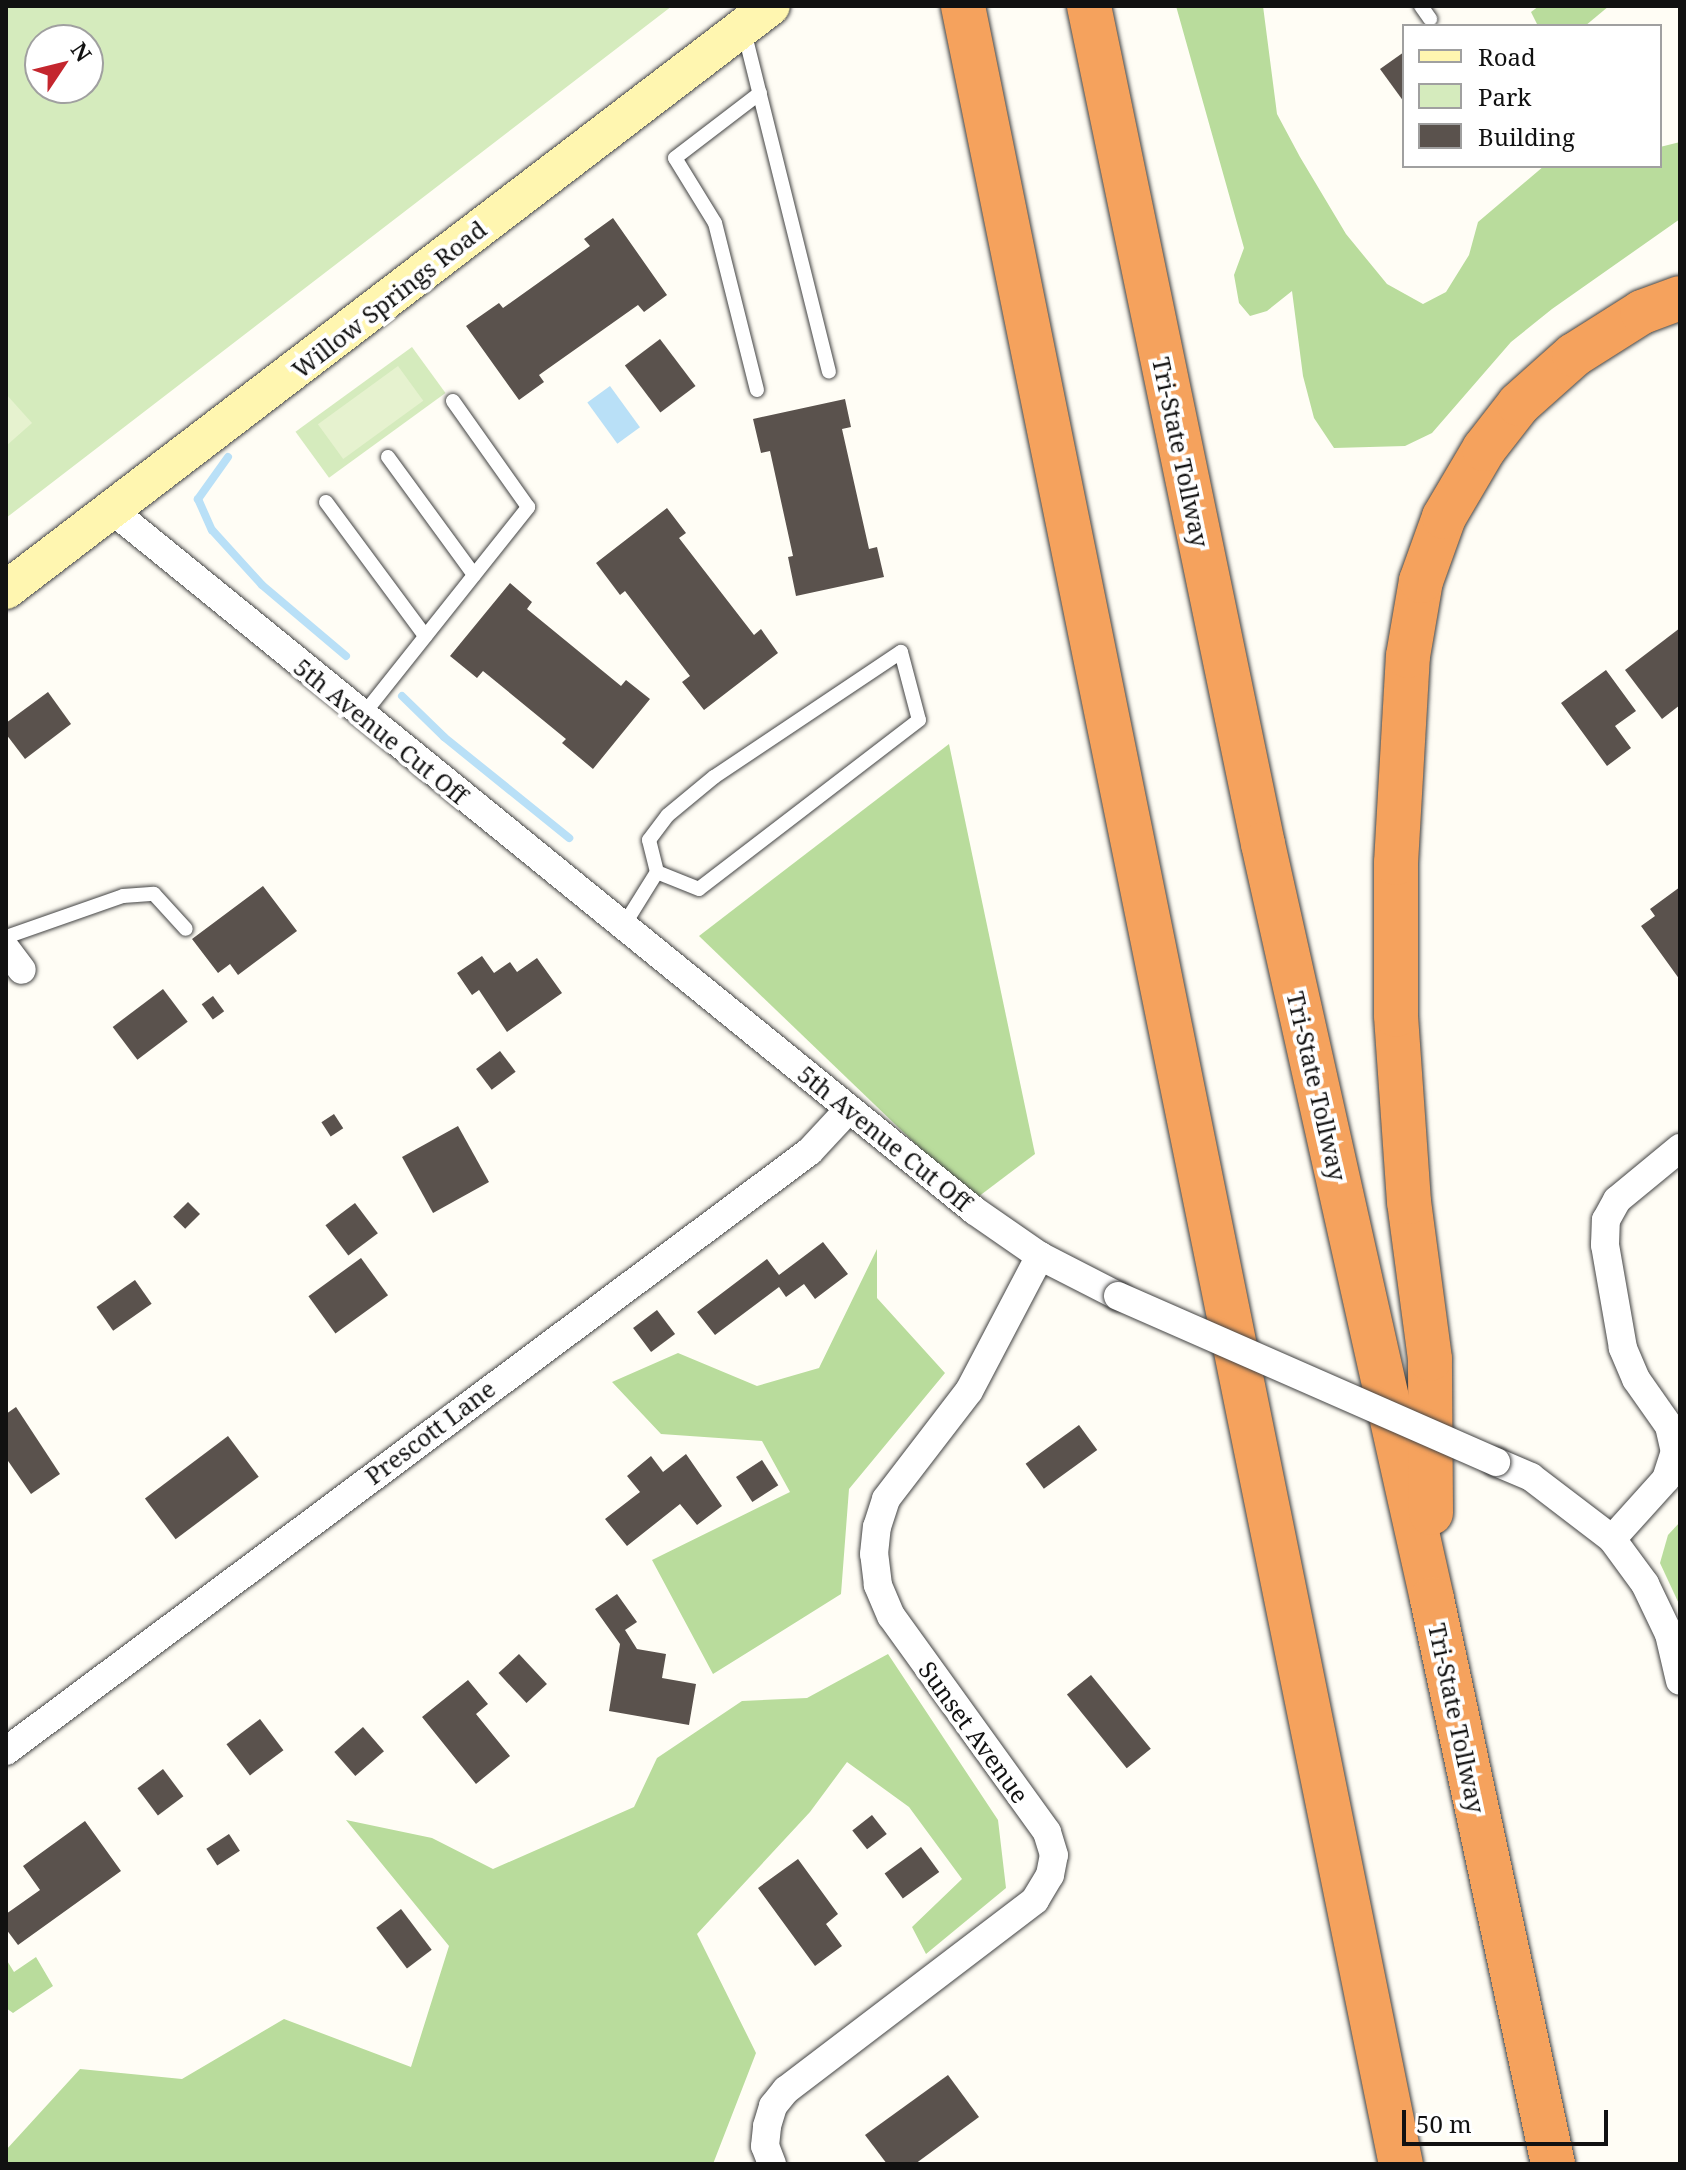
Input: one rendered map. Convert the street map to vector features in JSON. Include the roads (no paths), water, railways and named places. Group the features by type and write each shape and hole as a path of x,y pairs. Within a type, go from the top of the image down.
{"highway":[{"path":"954,6 973,58"},
{"path":"963,6 1401,2164"},
{"name":"Tri-State Tollway","path":"1089,6 1259,828 1432,1599 1553,2164"},
{"path":"1432,1599 1430,1359 1409,1202 1396,1015 1396,863 1408,656 1421,581 1444,517 1484,449 1519,404 1574,355 1642,312 1680,298"}],"main road":[{"name":"Willow Springs Road","path":"6,590 757,17"}],"street":[{"name":"5th Avenue Cut Off","path":"113,511 975,1211 1040,1256 1118,1296 1531,1477 1612,1539 1645,1584 1669,1634 1680,1681"},
{"name":"Prescott Lane","path":"6,1751 810,1151 849,1109"},
{"path":"1612,1539 1666,1479 1675,1452 1669,1426 1636,1379 1623,1348 1605,1245 1606,1220 1617,1200 1680,1148"},
{"name":"Sunset Avenue","path":"772,2164 765,2146 767,2126 773,2106 786,2090 1035,1900 1050,1875 1054,1855 1047,1832 891,1616 878,1585 874,1554 877,1527 886,1499 969,1391 1040,1256"}],"lane":[{"path":"1421,6 1430,19"},
{"path":"757,17 760,93 829,372"},
{"path":"757,390 715,223 675,158 760,93"},
{"path":"362,716 528,507 453,401"},
{"path":"388,457 474,575"},
{"path":"326,502 425,636"},
{"path":"624,925 657,872 649,840 668,815 714,777 901,652 919,720 699,889 657,872"},
{"path":"6,937 123,896 154,894 186,929"}],"water":[{"path":"610,386 640,427 617,444 587,402"}],"waterway":[{"path":"228,457 198,499 212,530 262,585 346,656"},
{"path":"402,696 444,737 569,838"}]}
